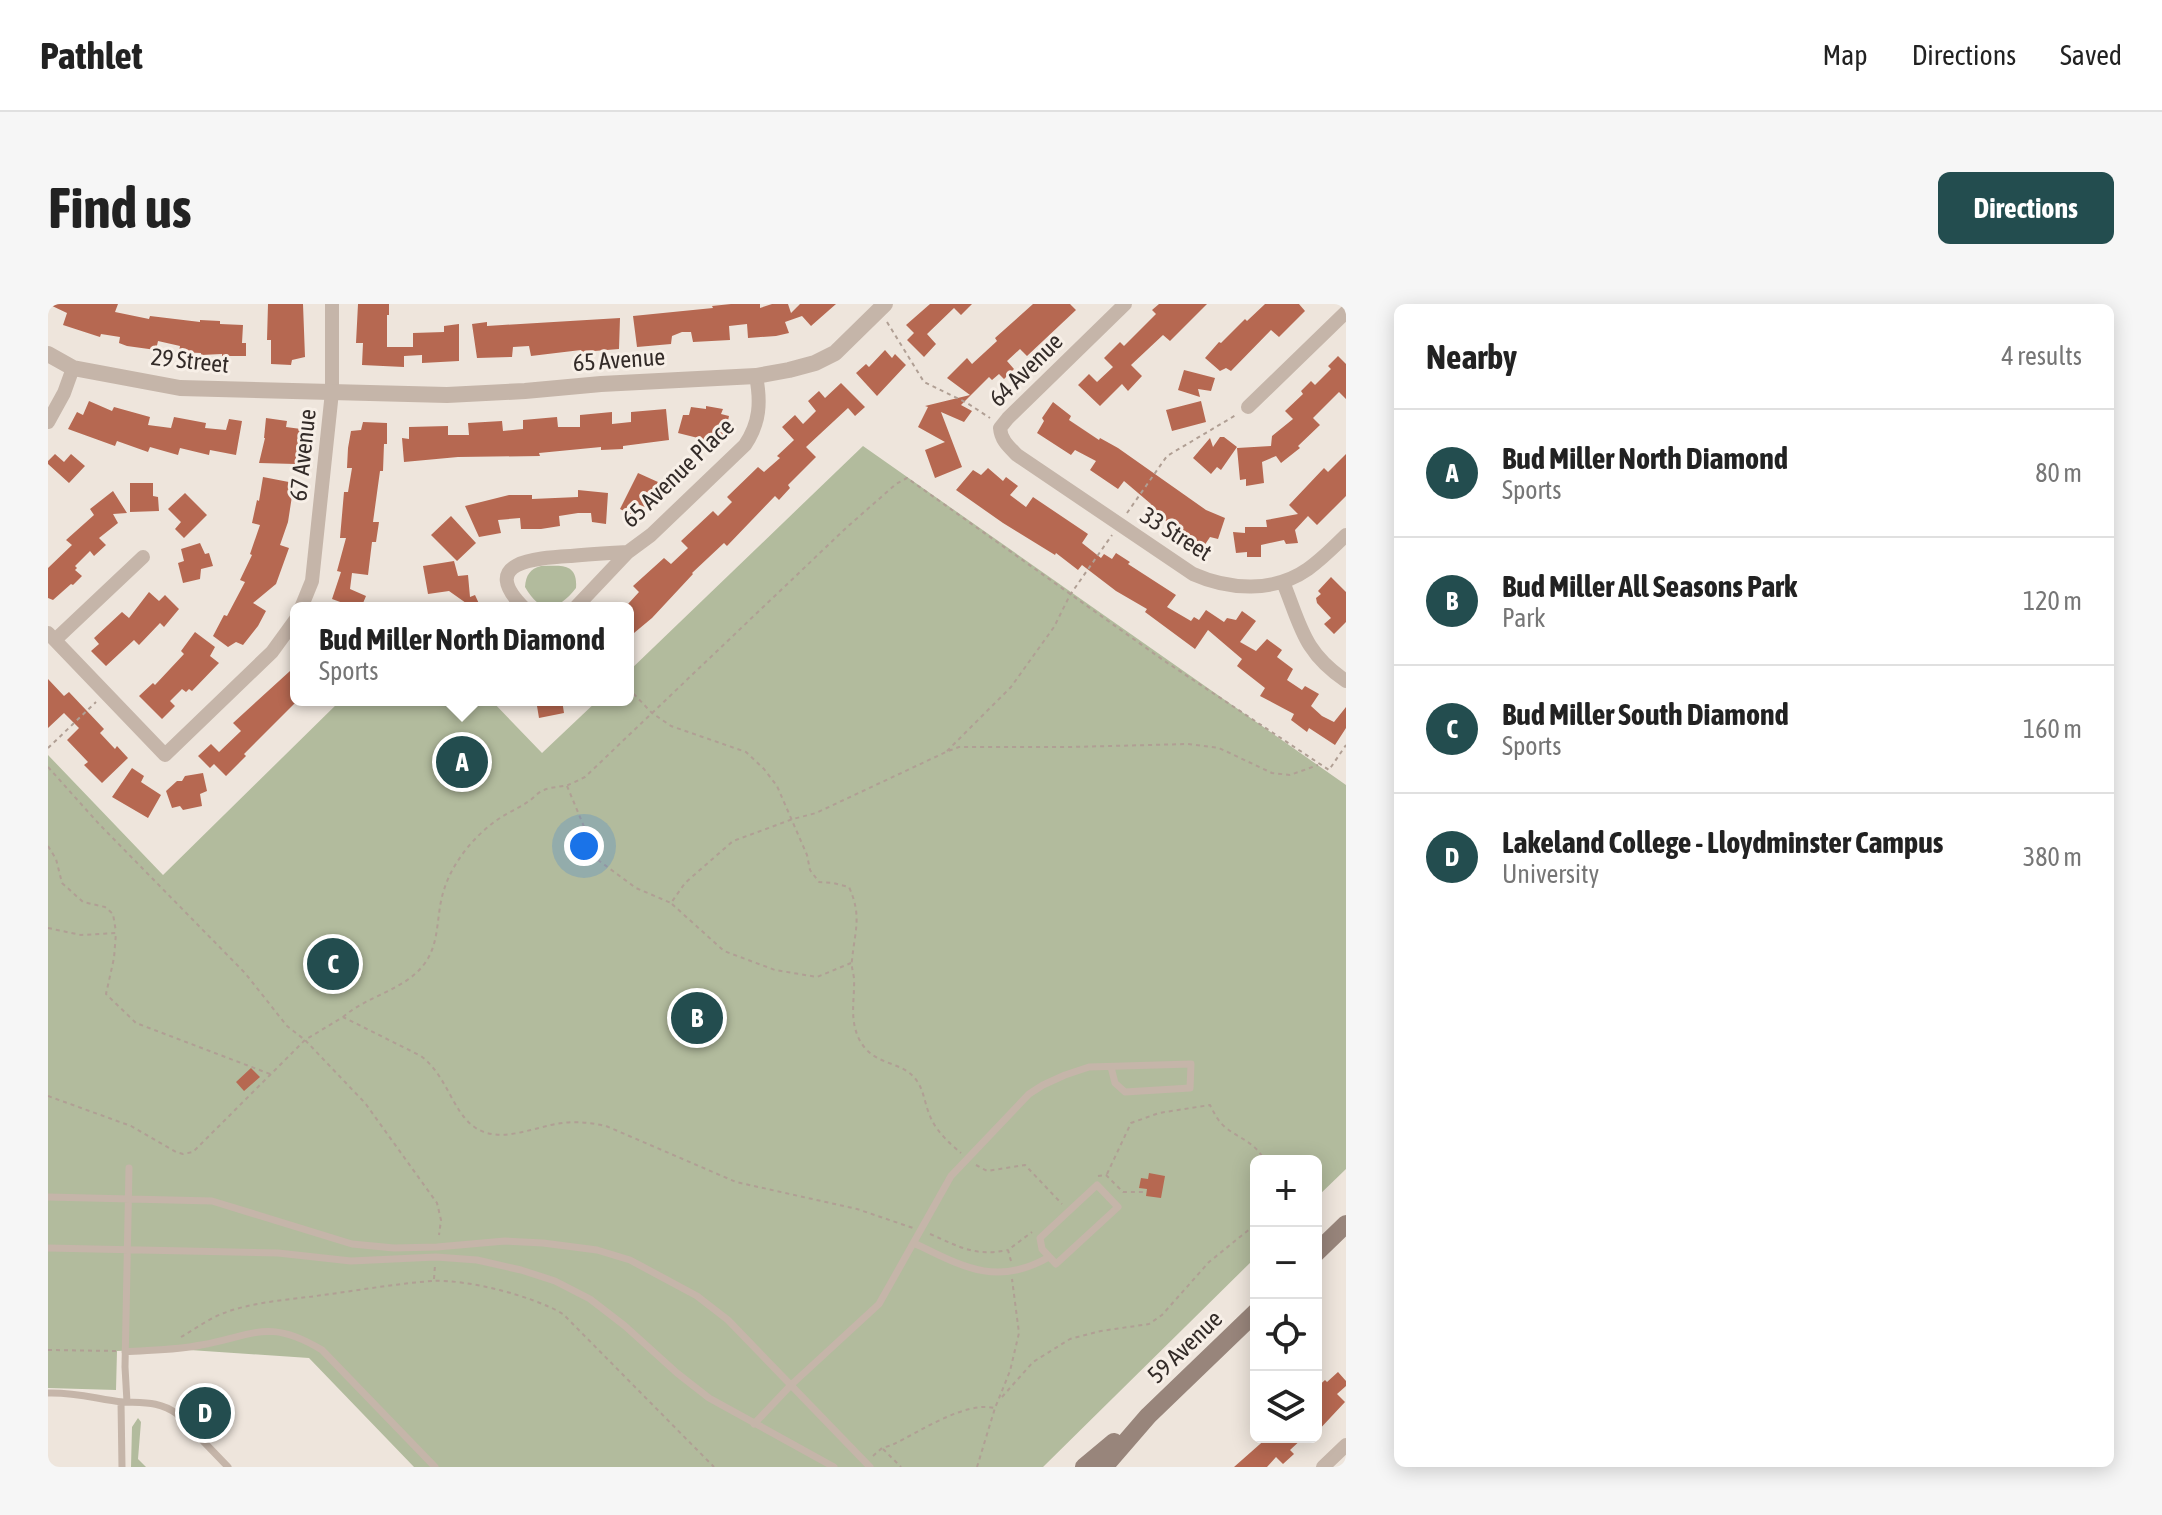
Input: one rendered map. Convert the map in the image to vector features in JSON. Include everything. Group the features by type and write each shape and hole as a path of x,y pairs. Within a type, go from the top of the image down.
{"main road":[{"path":"1322,1247 1346,1224"},
{"name":"59 Avenue","path":"1104,1467 1148,1416 1250,1318"},
{"name":"59 Avenue","path":"1084,1467 1148,1416"}],"street":[{"name":"67 Avenue","path":"303,602 312,581 332,392 332,304"},
{"name":"64 Avenue","path":"1001,437 1000,428 1008,418 1125,304"},
{"name":"65 Avenue","path":"332,392 447,395 756,376 815,363 835,353 884,311"},
{"path":"1248,407 1346,312"},
{"name":"29 Street","path":"48,354 73,368 180,388 332,392"},
{"path":"48,422 73,368"},
{"name":"65 Avenue Place","path":"581,602 628,552 651,535 745,445 757,422 759,401 756,376"},
{"name":"33 Street","path":"1001,437 1017,455 1193,574 1212,582 1232,585 1261,586 1283,582"},
{"path":"1346,535 1306,571 1283,582 1316,657 1346,681"},
{"name":"65 Avenue Place","path":"517,602 507,583 512,567 531,559 628,552"},
{"path":"143,557 51,637 165,755 272,652 290,627"},
{"path":"1323,1467 1346,1445"}],"lane":[{"path":"754,1424 791,1385 879,1304 951,1176 1029,1094 1065,1075 1089,1067 1191,1064 1190,1088 1125,1092 1115,1083 1111,1067"},
{"path":"122,1467 129,1168"},
{"path":"1097,1185 1118,1207 1056,1264 1049,1257 1042,1249 1040,1238 1097,1185"},
{"path":"48,1197 212,1201 352,1244 394,1248 505,1241 543,1243 597,1250 630,1260 697,1296 728,1320 870,1467"},
{"path":"914,1243 986,1272 1012,1272 1049,1257"},
{"path":"48,1248 278,1253 351,1261 436,1257 477,1260 521,1270 555,1281 590,1299 709,1398 834,1467"},
{"path":"125,1352 200,1346 262,1331 282,1331 303,1338 322,1350 435,1467"},
{"path":"48,1393 89,1395 168,1407 228,1467"}],"path":[{"path":"884,311 924,382 985,413"},
{"path":"1126,515 1167,456 1225,422"},
{"path":"48,1096 131,1126 183,1154 193,1152 305,1040 364,1001 417,973 435,941 438,915 450,873 472,843 494,822 543,790 585,777 857,518 907,478 1070,595 1329,770 1346,745"},
{"path":"946,752 1011,687 1054,627 1070,595 1112,535"},
{"path":"634,694 652,713 671,726 746,752 777,786 793,819 810,870 819,882 849,887 858,920 851,963 854,978 852,1013 858,1037 867,1052 904,1069 916,1079 931,1118 942,1136 957,1150"},
{"path":"48,748 97,702"},
{"path":"671,903 685,883 733,841 816,813 946,752 971,746 1049,748 1188,744 1219,748 1272,773 1290,775 1320,764"},
{"path":"48,767 99,824 245,973 287,1026 305,1040 365,1103 430,1191 440,1212 438,1238"},
{"path":"567,785 598,860 636,888 671,903 724,951 775,970 817,977 851,963"},
{"path":"48,846 56,859 62,883 83,902 105,907 113,914 116,933 114,958 106,994 136,1023 270,1074"},
{"path":"48,928 81,935 116,933"},
{"path":"343,1017 430,1063 469,1123 487,1134 500,1136 564,1123 606,1126 736,1182 857,1209 910,1227"},
{"path":"1106,1175 1131,1123 1159,1113 1210,1105 1227,1129 1252,1143 1261,1155"},
{"path":"979,1167 987,1171 1025,1165 1063,1205"},
{"path":"1100,1174 1106,1175 1123,1192 1146,1192"},
{"path":"999,1401 1033,1362 1070,1339 1149,1324 1162,1315 1209,1262 1252,1227"},
{"path":"929,1234 983,1254 1008,1250"},
{"path":"434,1281 435,1265"},
{"path":"180,1338 223,1313 269,1303 434,1281 509,1293 548,1305 563,1314 714,1467"},
{"path":"977,1467 1010,1371 1019,1333 1013,1281"},
{"path":"48,1350 125,1352"},
{"path":"871,1458 882,1448 967,1408 995,1408"},
{"path":"882,1448 901,1467"}],"green space":[{"path":"863,446 1346,785 1346,1169 1322,1192 1322,1155 1250,1155 1250,1263 1043,1467 414,1467 309,1358 175,1349 117,1351 116,1390 48,1388 48,755 163,875 335,706 497,706 542,753 592,706 634,706 634,666"},
{"path":"541,566 566,567 574,574 576,588 561,602 537,602 525,587 529,573"},
{"path":"138,1418 141,1422 138,1459 146,1467 131,1467 132,1427"}],"building":[{"path":"48,304 118,304 115,312 149,319 150,316 243,325 242,343 246,343 246,356 179,352 180,346 158,341 156,350 127,346 119,343 120,337 101,334 100,337 63,325 67,313"},
{"path":"268,304 303,304 305,357 292,360 291,365 271,364 271,340 267,340"},
{"path":"358,304 389,304 387,347 413,347 413,333 444,332 444,326 459,324 459,361 422,363 422,355 404,356 404,367 362,365 363,343 356,343"},
{"path":"731,304 760,304 760,308 788,304 791,313 800,304 836,304 811,326 802,316 785,322 789,333 776,336 748,338 747,324 729,326 730,340 693,342 691,332 682,332 672,336 671,344 637,347 633,316"},
{"path":"930,304 972,304 961,315 954,308 927,334 936,344 924,357 907,340 914,333 906,325"},
{"path":"1033,304 1070,304 1076,310 1027,356 1020,349 1007,361 1014,369 1004,379 999,374 992,380 989,377 961,405 972,411 964,422 941,412 962,467 935,478 925,450 945,442 918,427 928,407 925,406 970,395 947,378 967,358 972,364 997,341 995,338"},
{"path":"1159,304 1207,304 1170,341 1163,335 1131,365 1142,376 1128,391 1122,384 1100,406 1078,385 1089,374 1097,382 1113,367 1104,358 1120,342 1124,346 1156,314 1152,310"},
{"path":"1265,304 1299,304 1305,311 1279,337 1271,330 1231,371 1226,368 1220,371 1205,358 1219,342"},
{"path":"620,318 619,349 531,356 529,346 513,347 512,357 477,358 472,324 487,322 487,326"},
{"path":"885,350 892,358 895,354 906,365 877,396 856,373 866,364 869,367"},
{"path":"1338,356 1346,364 1346,399 1339,392 1313,418 1320,425 1298,446 1300,448 1281,463 1276,456 1262,462 1264,483 1246,486 1246,479 1240,480 1237,448 1271,446 1272,436 1293,419 1285,411 1303,394 1301,391 1311,381 1315,385 1331,369 1328,366"},
{"path":"1184,370 1215,378 1211,391 1198,389 1200,397 1178,390"},
{"path":"841,383 865,407 855,416 848,408 806,447 816,457 788,485 790,488 779,500 775,496 727,546 724,543 692,573 652,618 634,633 634,602 630,602 639,592 633,586 664,558 671,564 688,548 681,541 713,511 718,516 732,502 727,497 758,467 764,472 780,458 777,456 794,440 782,427 795,415 803,424 816,411 808,401 819,391 825,398"},
{"path":"89,401 112,411 114,407 150,417 148,425 171,428 174,417 206,423 205,428 226,430 229,419 242,421 236,455 210,450 209,455 180,448 178,455 150,447 148,452 117,441 115,446 68,429 77,412 83,415"},
{"path":"1201,401 1206,422 1172,431 1166,410"},
{"path":"1053,402 1071,416 1069,420 1099,440 1118,448 1206,510 1225,518 1218,539 1210,537 1204,546 1190,540 1149,511 1151,504 1124,481 1118,489 1090,470 1096,461 1075,450 1071,455 1037,433 1044,421 1042,418"},
{"path":"706,406 723,409 721,414 729,416 725,435 713,435 711,443 678,433 683,415 689,415 691,407 706,409"},
{"path":"666,409 669,440 623,446 623,449 601,450 601,447 539,453 540,456 458,457 404,462 402,438 409,439 409,427 448,426 448,435 469,435 468,423 502,421 503,431 523,429 523,420 557,417 558,427 580,427 580,415 612,412 612,424 631,422 631,412"},
{"path":"266,418 287,421 286,427 301,429 295,464 259,463"},
{"path":"363,422 387,423 387,444 384,444 383,471 380,471 373,522 379,522 376,542 372,542 368,575 352,573 350,589 366,596 364,602 340,602 332,599 341,572 337,571 346,538 340,538 344,492 348,492 352,468 347,468 348,448 351,431 361,430"},
{"path":"1220,437 1237,447 1221,470 1217,467 1211,474 1193,458 1210,438 1213,447"},
{"path":"55,454 64,462 71,454 85,466 69,483 48,464"},
{"path":"1346,454 1346,496 1317,525 1308,516 1295,530 1298,543 1286,544 1284,540 1261,545 1261,557 1247,557 1247,552 1236,553 1233,532 1245,533 1245,527 1267,527 1266,520 1298,514 1289,505 1324,468 1328,472"},
{"path":"988,468 1003,481 1006,477 1018,486 1010,495 1026,507 1033,497 1088,534 1082,543 1101,558 1104,554 1112,559 1116,553 1176,595 1167,607 1191,621 1194,617 1199,620 1206,610 1224,622 1227,618 1236,620 1242,611 1256,621 1240,642 1256,651 1267,639 1282,650 1277,657 1293,669 1287,680 1302,690 1305,686 1319,694 1311,706 1322,716 1334,722 1346,707 1346,728 1335,745 1309,728 1307,732 1291,720 1294,714 1260,696 1265,688 1237,666 1242,659 1208,630 1195,649 1145,612 1147,609 1116,591 1082,565 1078,570 956,490 973,470 981,475"},
{"path":"638,473 658,482 647,508 638,504 632,515 620,509"},
{"path":"263,477 294,483 288,522 280,545 289,548 276,584 253,603 266,611 258,626 243,645 236,642 228,647 213,636 245,582 240,580 252,555 260,525 252,523"},
{"path":"130,483 153,483 153,496 158,497 159,511 130,512"},
{"path":"578,490 608,493 606,524 592,522 591,513 559,516 560,526 541,529 521,529 520,518 498,520 501,533 479,537 465,506 509,495 532,495 532,499 578,497"},
{"path":"113,491 127,513 113,514 118,523 99,538 106,545 94,556 90,551 75,566 82,576 53,600 48,598 48,568 72,545 66,540 94,515 90,509"},
{"path":"185,493 207,515 184,538 175,529 181,522 168,509"},
{"path":"451,516 476,543 457,561 431,535"},
{"path":"200,543 205,554 209,553 213,566 201,569 200,579 183,583 178,563 184,561 181,549"},
{"path":"454,561 458,576 468,575 470,597 475,595 478,602 465,602 449,591 428,594 423,566"},
{"path":"1331,577 1346,592 1346,622 1334,634 1324,624 1331,618 1316,598 1321,594 1318,591"},
{"path":"149,592 159,601 165,595 179,609 164,627 160,623 139,645 134,640 106,666 91,651 99,644 94,638 122,612 129,618"},
{"path":"195,632 215,647 210,656 219,663 192,691 182,689 170,701 175,706 162,719 139,696 153,683 155,685 184,654 181,651"},
{"path":"290,671 292,706 226,776 214,764 210,768 198,756 211,744 219,752 241,731 233,723"},
{"path":"48,679 64,696 69,692 104,729 100,733 128,758 102,783 84,765 88,762 67,740 79,728 64,713 48,728"},
{"path":"537,706 563,706 564,713 539,718"},
{"path":"132,768 144,776 141,782 161,795 148,818 112,797"},
{"path":"203,773 207,791 200,794 202,806 183,810 180,806 172,808 166,791 185,776"},
{"path":"251,1068 260,1077 244,1091 236,1082"},
{"path":"1149,1173 1165,1176 1161,1198 1146,1196 1147,1189 1139,1188 1141,1178 1148,1179"},
{"path":"1338,1372 1346,1381 1346,1386 1337,1394 1345,1402 1322,1427 1322,1383"},
{"path":"1261,1443 1298,1443 1290,1450 1294,1454 1283,1464 1276,1457 1267,1467 1234,1467"}],"place":[{"name":"Bud Miller North Diamond","path":"462,762"},
{"name":"Bud Miller South Diamond","path":"333,964"},
{"name":"Bud Miller All Seasons Park","path":"697,1018"},
{"name":"Lakeland College - Lloydminster Campus","path":"205,1413"}]}
